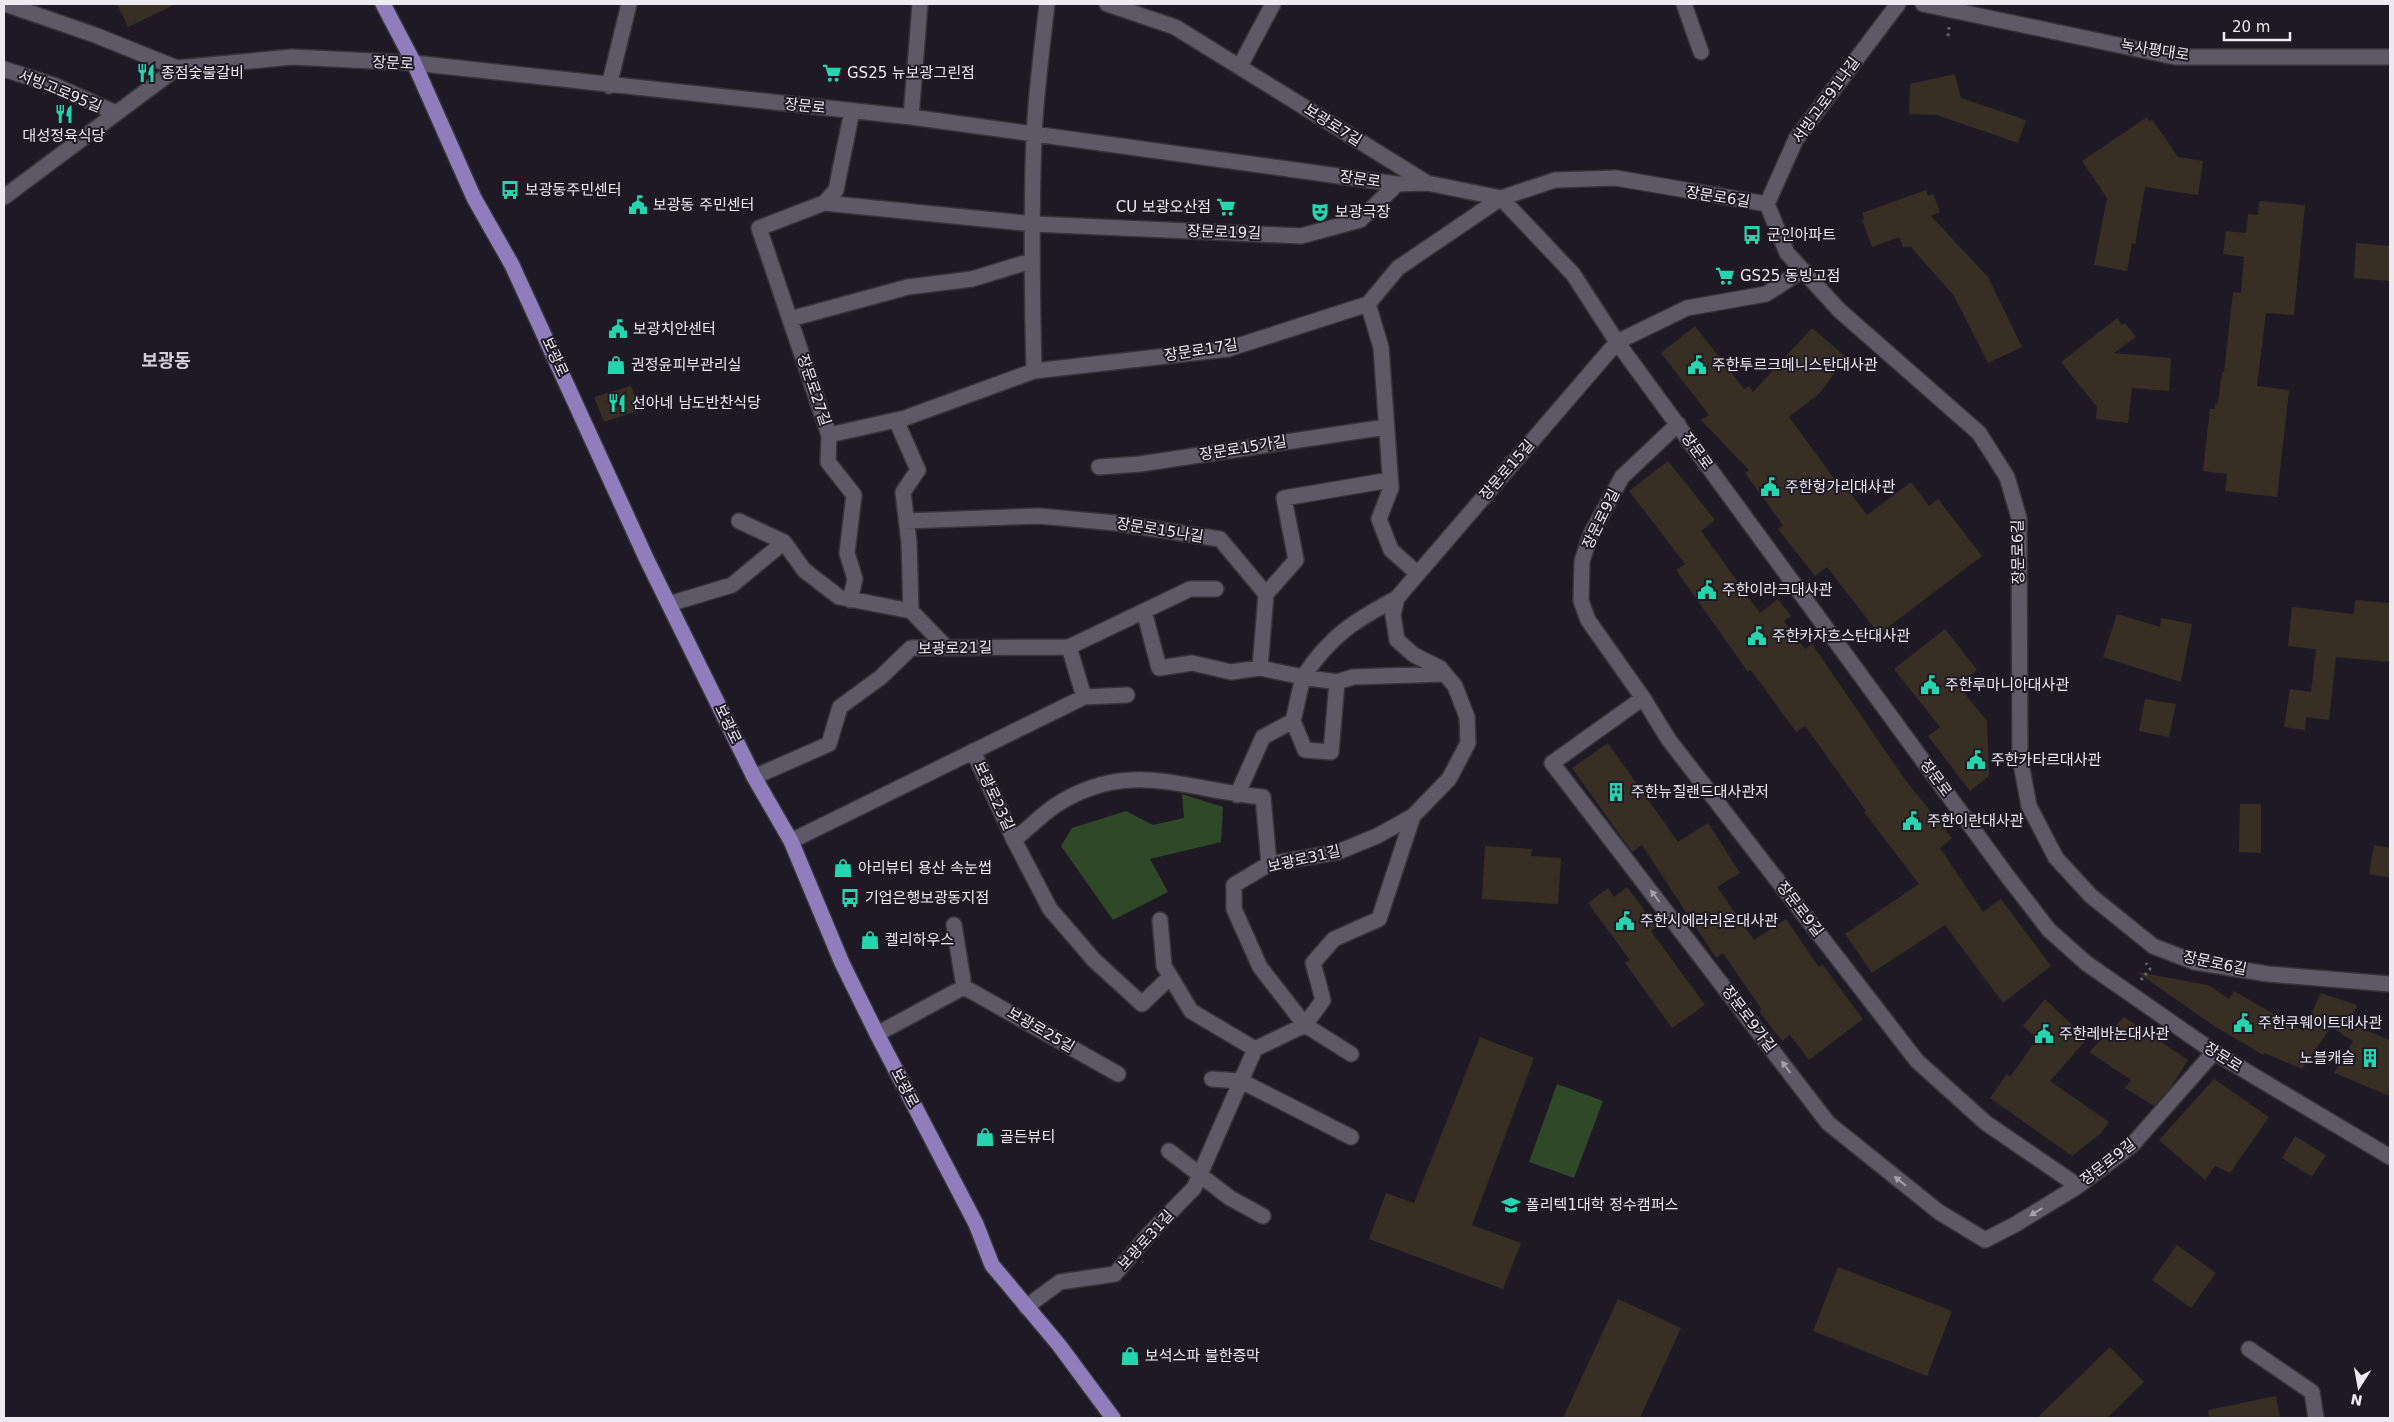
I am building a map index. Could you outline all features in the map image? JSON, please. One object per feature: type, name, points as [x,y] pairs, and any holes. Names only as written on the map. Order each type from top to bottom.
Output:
[{"type":"main road","name":"보광로","points":[[383,4],[414,63],[474,198],[512,265],[669,604],[754,777],[791,841],[842,963],[876,1034],[976,1224],[992,1265],[1059,1345],[1113,1418]]},
{"type":"street","name":"장문로","points":[[5,4],[95,35],[177,68],[292,58],[414,63],[609,86],[912,117],[1397,184],[1427,183],[1500,198],[1573,274],[1617,342],[2049,930],[2086,963],[2214,1052],[2390,1158]]},
{"type":"street","points":[[609,86],[629,4]]},
{"type":"street","points":[[912,117],[920,4]]},
{"type":"street","points":[[1034,371],[1031,262],[1034,224],[1034,135],[1047,4]]},
{"type":"street","name":"보광로7길","points":[[1106,4],[1131,8],[1175,26],[1427,183]]},
{"type":"street","points":[[1240,66],[1273,4]]},
{"type":"street","points":[[1684,4],[1701,52]]},
{"type":"street","name":"서빙고로91나길","points":[[1767,204],[1796,139],[1898,4]]},
{"type":"street","name":"녹사평대로","points":[[1923,4],[2175,57],[2390,57]]},
{"type":"street","points":[[4,198],[177,68]]},
{"type":"street","name":"서빙고로95길","points":[[4,69],[56,86],[116,113]]},
{"type":"street","points":[[824,203],[836,190],[852,111]]},
{"type":"street","name":"장문로6길","points":[[1500,198],[1555,180],[1616,178],[1692,193],[1767,204],[1787,253],[1839,310],[1979,433],[2007,477],[2019,518],[2020,758],[2029,806],[2056,858],[2090,896],[2153,946],[2194,962],[2268,974],[2390,984]]},
{"type":"street","name":"장문로19길","points":[[824,203],[1034,224],[1300,236],[1360,220],[1397,184]]},
{"type":"street","points":[[1418,574],[1391,550],[1379,519],[1391,488],[1381,347],[1368,304],[1398,268],[1500,198]]},
{"type":"street","name":"장문로27길","points":[[824,203],[759,228],[830,435],[828,462],[854,495],[847,553],[855,579],[850,600]]},
{"type":"street","points":[[790,319],[908,287],[972,279],[1031,262]]},
{"type":"street","points":[[1617,342],[1688,308],[1766,294],[1803,270]]},
{"type":"street","name":"장문로17길","points":[[830,435],[896,420],[1034,371],[1228,349],[1368,304]]},
{"type":"street","name":"장문로15길","points":[[1397,598],[1617,342]]},
{"type":"street","points":[[896,420],[918,470],[903,492],[912,611]]},
{"type":"street","name":"장문로9길","points":[[1678,424],[1622,477],[1591,534],[1582,561],[1581,601],[1588,620],[1643,698],[1669,740],[1917,1061],[1986,1123],[2078,1186],[2132,1146],[2214,1052]]},
{"type":"street","name":"장문로15가길","points":[[1099,467],[1140,464],[1386,427]]},
{"type":"street","points":[[1260,668],[1266,594],[1296,560],[1284,498],[1390,480]]},
{"type":"street","name":"장문로15나길","points":[[906,521],[1039,516],[1116,523],[1220,539],[1266,594]]},
{"type":"street","points":[[739,521],[784,542],[804,570],[839,597],[912,611],[947,648]]},
{"type":"street","points":[[669,604],[732,585],[784,542]]},
{"type":"street","name":"보광로21길","points":[[754,777],[829,744],[840,707],[881,677],[911,648],[1068,647],[1190,589],[1216,589]]},
{"type":"street","points":[[1337,682],[1331,752],[1305,750],[1293,721],[1303,676],[1319,653],[1354,621],[1397,598]]},
{"type":"street","name":"보광로31길","points":[[1352,1054],[1305,1025],[1260,967],[1234,909],[1234,885],[1269,864],[1338,852],[1377,836],[1413,816],[1449,779],[1468,743],[1467,717],[1455,686],[1440,668],[1414,655],[1397,640],[1393,615],[1397,598]]},
{"type":"street","points":[[1144,611],[1159,668],[1192,663],[1231,672],[1260,668],[1337,682],[1353,677],[1444,674]]},
{"type":"street","points":[[1068,647],[1084,697]]},
{"type":"street","name":"보광로23길","points":[[791,841],[1084,697],[1128,695]]},
{"type":"street","name":"장문로9가길","points":[[1643,698],[1552,763],[1828,1122],[1939,1212],[1984,1240],[2016,1224],[2078,1186]]},
{"type":"street","points":[[1238,795],[1263,737],[1293,721]]},
{"type":"street","name":"보광로23길","points":[[972,751],[1014,840],[1055,806],[1095,785],[1125,779],[1154,779],[1238,795],[1263,797],[1269,864]]},
{"type":"street","name":"보광로31길","points":[[1026,1307],[1060,1282],[1115,1274],[1148,1234],[1194,1188],[1255,1050],[1305,1025],[1323,1000],[1313,963],[1334,939],[1379,919],[1413,816]]},
{"type":"street","points":[[1014,840],[1050,909],[1094,960],[1142,1004],[1170,977]]},
{"type":"street","points":[[1160,920],[1164,966],[1191,1011],[1255,1050]]},
{"type":"street","points":[[876,1034],[964,987],[954,925]]},
{"type":"street","name":"보광로25길","points":[[964,987],[1118,1074]]},
{"type":"street","points":[[1212,1078],[1241,1081],[1351,1137]]},
{"type":"street","points":[[1169,1151],[1230,1198],[1263,1216]]},
{"type":"street","points":[[2249,1349],[2312,1392],[2316,1418]]},
{"type":"path","points":[[2129,994],[2150,969],[2145,962]]},
{"type":"green space","points":[[1182,794],[1223,807],[1221,842],[1150,859],[1168,892],[1113,920],[1061,846],[1072,828],[1126,811],[1153,825],[1184,818]]},
{"type":"green space","points":[[1557,1084],[1603,1101],[1574,1178],[1529,1162]]},
{"type":"building","points":[[117,4],[176,4],[128,27]]},
{"type":"building","points":[[1955,74],[1961,98],[2026,120],[2018,143],[1937,115],[1909,114],[1910,84]]},
{"type":"building","points":[[2147,117],[2149,121],[2152,119],[2178,157],[2203,161],[2198,195],[2145,187],[2135,244],[2132,243],[2127,271],[2094,265],[2107,198],[2082,161]]},
{"type":"building","points":[[1926,190],[1928,196],[1933,194],[1940,212],[1931,216],[1988,277],[2022,347],[1988,363],[1954,296],[1911,247],[1903,247],[1899,237],[1872,247],[1862,220],[1864,219],[1862,213]]},
{"type":"building","points":[[2259,201],[2305,205],[2294,315],[2266,313],[2257,386],[2289,390],[2277,497],[2225,491],[2227,474],[2203,471],[2210,409],[2215,409],[2215,404],[2218,404],[2222,372],[2224,372],[2233,292],[2241,293],[2244,257],[2223,254],[2226,231],[2246,233],[2248,214],[2258,215]]},
{"type":"building","points":[[2356,243],[2390,246],[2390,281],[2354,278]]},
{"type":"building","points":[[2117,318],[2122,325],[2125,323],[2136,337],[2114,353],[2171,358],[2169,391],[2132,388],[2128,423],[2096,419],[2097,407],[2061,362]]},
{"type":"building","points":[[1695,326],[1744,389],[1749,386],[1753,392],[1812,328],[1846,357],[1820,393],[1789,417],[1838,484],[1841,481],[1867,515],[1911,482],[1929,506],[1938,499],[1982,556],[1879,634],[1827,567],[1815,576],[1778,529],[1783,525],[1745,473],[1749,470],[1701,420],[1709,415],[1661,353]]},
{"type":"building","name":"선아네 남도반찬식당","points":[[631,386],[640,410],[604,422],[594,397]]},
{"type":"building","points":[[1668,461],[1715,520],[1701,531],[1760,613],[1778,599],[1791,616],[1784,621],[1805,649],[1812,644],[1906,781],[1952,838],[1940,848],[1983,912],[2001,899],[2051,966],[2003,1003],[1945,925],[1872,973],[1845,934],[1919,884],[1864,812],[1866,811],[1805,726],[1796,732],[1751,670],[1748,672],[1676,570],[1685,564],[1629,491]]},
{"type":"building","points":[[2355,600],[2390,603],[2390,662],[2336,657],[2329,720],[2306,717],[2305,730],[2284,727],[2290,689],[2311,692],[2316,649],[2288,646],[2292,607],[2354,614]]},
{"type":"building","points":[[2117,614],[2160,627],[2161,618],[2192,624],[2181,682],[2103,657]]},
{"type":"building","points":[[1945,629],[1977,670],[1958,685],[1987,721],[1989,776],[1970,791],[1928,736],[1940,727],[1894,669]]},
{"type":"building","points":[[2145,699],[2176,704],[2169,737],[2139,731]]},
{"type":"building","points":[[1608,743],[1678,842],[1708,823],[1740,873],[1717,887],[1754,940],[1786,919],[1819,967],[1822,964],[1863,1019],[1809,1060],[1790,1035],[1782,1041],[1759,1011],[1762,1010],[1723,953],[1716,958],[1642,845],[1632,852],[1572,768]]},
{"type":"building","points":[[2240,804],[2261,804],[2261,853],[2239,852]]},
{"type":"building","points":[[2374,845],[2390,848],[2390,878],[2369,874]]},
{"type":"building","points":[[1485,846],[1532,849],[1531,856],[1561,858],[1558,904],[1482,899]]},
{"type":"building","points":[[1627,887],[1657,927],[1651,931],[1705,1005],[1672,1028],[1625,963],[1630,960],[1588,903],[1608,888],[1614,897]]},
{"type":"building","points":[[2137,972],[2208,985],[2229,999],[2234,991],[2303,1031],[2321,993],[2357,1005],[2350,1024],[2390,1040],[2390,1096],[2334,1073],[2353,1041],[2331,1027],[2302,1069],[2264,1053],[2263,1055],[2214,1026]]},
{"type":"building","points":[[2045,999],[2087,1039],[2050,1081],[2109,1122],[2100,1134],[2072,1156],[1990,1098],[2007,1074],[2010,1077],[2037,1039],[2023,1026]]},
{"type":"building","points":[[2124,1017],[2188,1060],[2171,1087],[2154,1106],[2125,1088],[2131,1080],[2089,1052]]},
{"type":"building","points":[[1480,1037],[1534,1058],[1472,1225],[1521,1243],[1503,1289],[1369,1239],[1386,1193],[1414,1203]]},
{"type":"building","points":[[2214,1079],[2269,1117],[2230,1173],[2215,1166],[2205,1180],[2159,1140]]},
{"type":"building","points":[[2295,1136],[2326,1155],[2312,1177],[2282,1158]]},
{"type":"building","points":[[2177,1245],[2216,1273],[2191,1308],[2152,1280]]},
{"type":"building","points":[[1838,1267],[1952,1311],[1927,1376],[1813,1331]]},
{"type":"building","points":[[1618,1299],[1681,1328],[1640,1418],[1563,1418]]},
{"type":"building","points":[[2110,1347],[2144,1382],[2107,1418],[2037,1418]]},
{"type":"building","points":[[2276,1396],[2280,1418],[2209,1418],[2208,1410]]},
{"type":"place","name":"종점숯불갈비","points":[[146,73]]},
{"type":"place","name":"GS25 뉴보광그린점","points":[[832,73]]},
{"type":"place","name":"대성정육식당","points":[[64,114]]},
{"type":"place","name":"보광동주민센터","points":[[510,190]]},
{"type":"place","name":"보광동 주민센터","points":[[638,205]]},
{"type":"place","name":"CU 보광오산점","points":[[1226,207]]},
{"type":"place","name":"보광극장","points":[[1320,212]]},
{"type":"place","name":"군인아파트","points":[[1752,235]]},
{"type":"place","name":"GS25 동빙고점","points":[[1725,276]]},
{"type":"place","name":"보광치안센터","points":[[618,329]]},
{"type":"place","name":"권정윤피부관리실","points":[[616,365]]},
{"type":"place","name":"주한투르크메니스탄대사관","points":[[1697,365]]},
{"type":"place","name":"선아네 남도반찬식당","points":[[617,403]]},
{"type":"place","name":"주한헝가리대사관","points":[[1770,487]]},
{"type":"place","name":"주한이라크대사관","points":[[1707,590]]},
{"type":"place","name":"주한카자흐스탄대사관","points":[[1757,636]]},
{"type":"place","name":"주한루마니아대사관","points":[[1930,685]]},
{"type":"place","name":"주한카타르대사관","points":[[1976,760]]},
{"type":"place","name":"주한뉴질랜드대사관저","points":[[1616,792]]},
{"type":"place","name":"주한이란대사관","points":[[1912,821]]},
{"type":"place","name":"아리뷰티 용산 속눈썹","points":[[843,868]]},
{"type":"place","name":"기업은행보광동지점","points":[[850,898]]},
{"type":"place","name":"주한시에라리온대사관","points":[[1625,921]]},
{"type":"place","name":"켈리하우스","points":[[870,940]]},
{"type":"place","name":"주한쿠웨이트대사관","points":[[2243,1023]]},
{"type":"place","name":"주한레바논대사관","points":[[2044,1034]]},
{"type":"place","name":"노블캐슬","points":[[2370,1058]]},
{"type":"place","name":"골든뷰티","points":[[985,1137]]},
{"type":"place","name":"폴리텍1대학 정수캠퍼스","points":[[1511,1205]]},
{"type":"place","name":"보석스파 불한증막","points":[[1130,1356]]},
{"type":"district","name":"보광동","points":[[166,361]]}]
